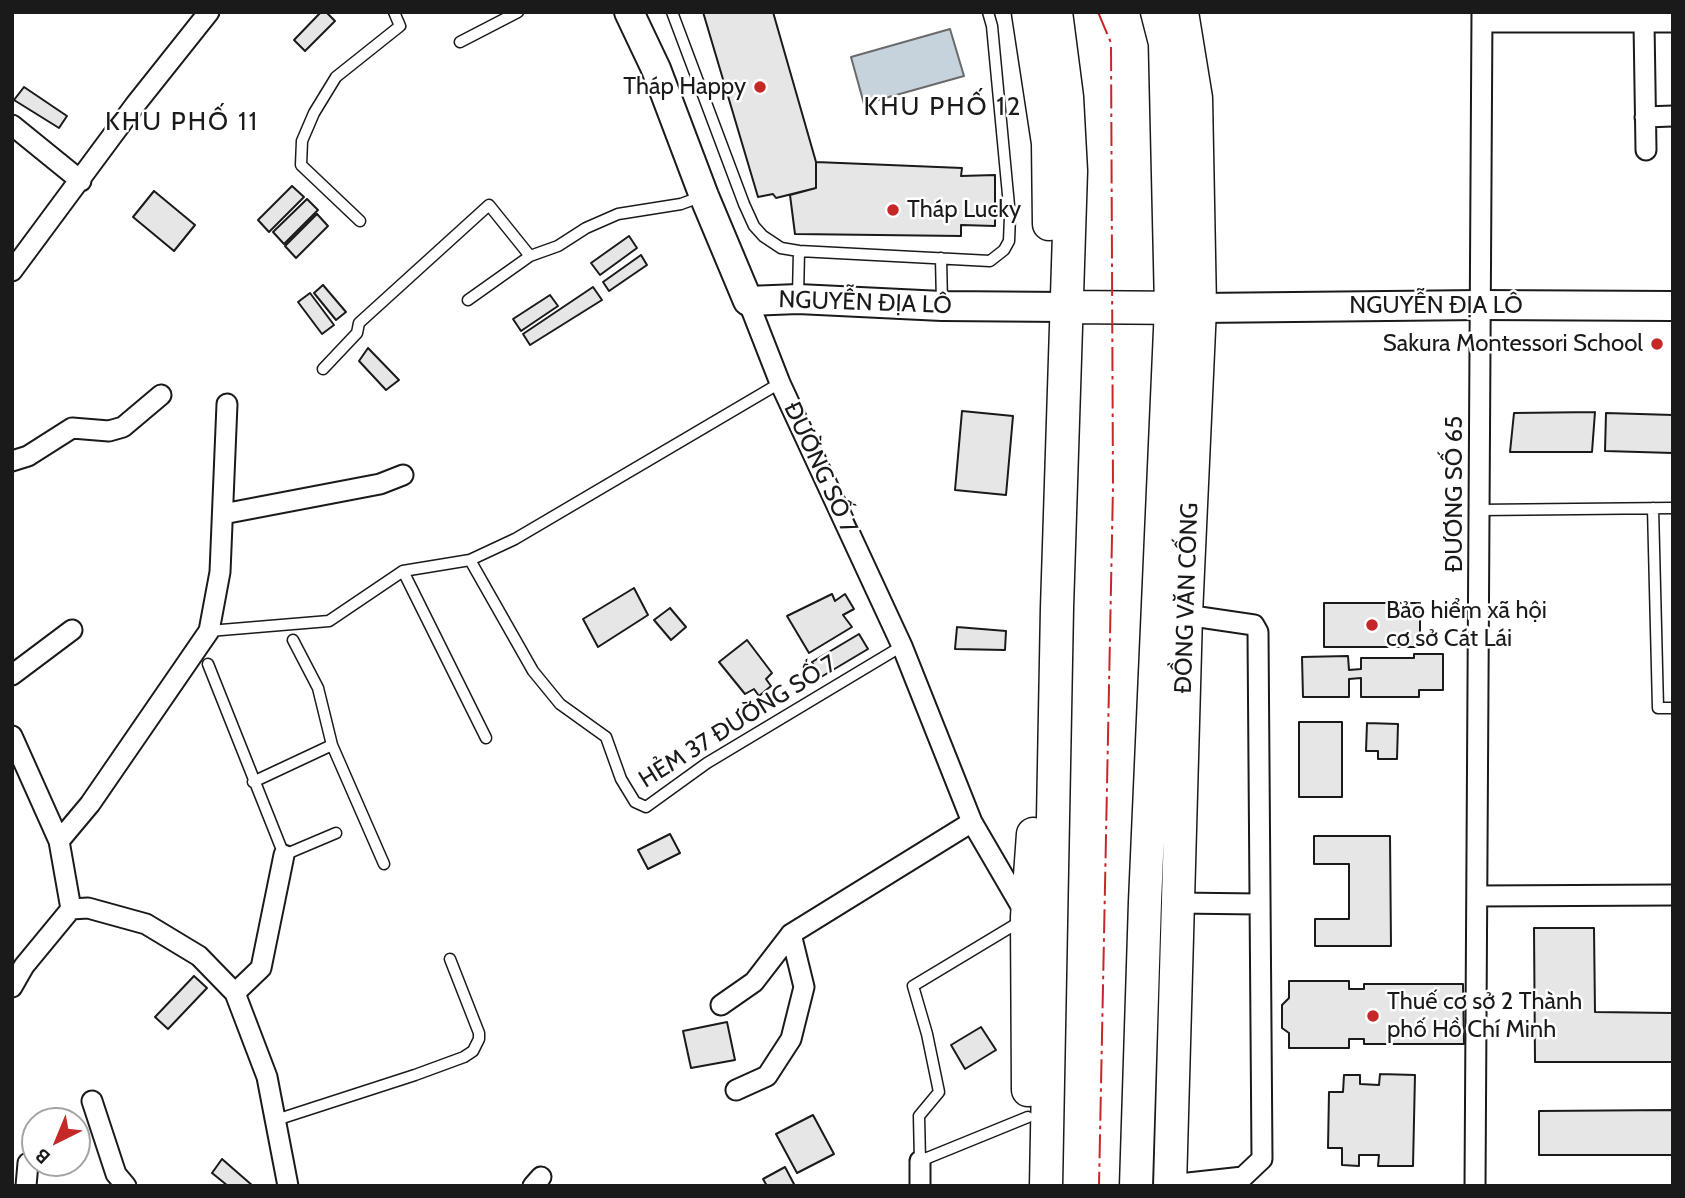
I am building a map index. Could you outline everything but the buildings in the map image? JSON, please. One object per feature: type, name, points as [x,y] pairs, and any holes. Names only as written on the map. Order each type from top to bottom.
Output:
[{"type":"main road","points":[[1028,12],[1048,143],[1048,224],[1052,262],[1065,307]]},
{"type":"main road","points":[[1025,1186],[1057,608],[1071,171],[1067,97],[1056,12]]},
{"type":"main road","name":"ĐỒNG VĂN CỐNG","points":[[1157,12],[1164,43],[1185,308]]},
{"type":"main road","name":"ĐỒNG VĂN CỐNG","points":[[1136,1185],[1145,902],[1172,614],[1196,98],[1182,12]]},
{"type":"main road","points":[[1065,307],[1185,308]]},
{"type":"main road","name":"ĐỒNG VĂN CỐNG","points":[[1170,1185],[1177,903],[1172,614]]},
{"type":"main road","points":[[1145,902],[1177,903]]},
{"type":"main road","points":[[1040,918],[1046,1186]]},
{"type":"main road","points":[[1136,1185],[1170,1185]]},
{"type":"street","points":[[12,271],[135,105],[209,12]]},
{"type":"street","name":"ĐƯỜNG SỐ 7","points":[[629,12],[656,69],[780,383],[902,646],[972,822],[1040,918]]},
{"type":"street","points":[[1482,17],[1673,22]]},
{"type":"street","name":"ĐƯƠNG SỐ 65","points":[[1475,1186],[1482,17]]},
{"type":"street","points":[[1644,23],[1646,150]]},
{"type":"street","points":[[1645,117],[1673,116]]},
{"type":"street","points":[[12,125],[81,181]]},
{"type":"street","name":"NGUYỄN ĐỊA LÔ","points":[[748,301],[799,299],[942,306],[1065,307]]},
{"type":"street","name":"NGUYỄN ĐỊA LÔ","points":[[1185,308],[1673,306]]},
{"type":"street","points":[[12,461],[28,456],[72,428],[109,431],[123,427],[161,395]]},
{"type":"street","points":[[59,841],[90,804],[209,631],[220,572],[226,404]]},
{"type":"street","points":[[223,514],[380,484],[403,475]]},
{"type":"street","points":[[1170,1185],[1243,1177],[1262,1159],[1258,632],[1254,625],[1172,614]]},
{"type":"street","points":[[12,675],[72,630]]},
{"type":"street","points":[[12,736],[59,841],[71,909]]},
{"type":"street","points":[[720,1005],[754,982],[791,934],[972,822]]},
{"type":"street","points":[[234,993],[261,968],[284,855]]},
{"type":"street","points":[[1477,896],[1673,895]]},
{"type":"street","points":[[1177,903],[1259,904]]},
{"type":"street","points":[[12,986],[24,966],[71,909],[88,908],[146,924],[199,956],[234,993],[267,1077],[288,1186]]},
{"type":"street","points":[[736,1090],[767,1076],[791,1039],[804,986],[791,934]]},
{"type":"street","points":[[92,1101],[116,1174],[126,1186]]},
{"type":"street","points":[[920,1161],[920,1186]]},
{"type":"street","points":[[12,1176],[28,1163],[26,1186]]},
{"type":"lane","points":[[360,221],[301,165],[302,141],[314,113],[337,77],[400,26],[394,12]]},
{"type":"lane","points":[[460,42],[519,12]]},
{"type":"lane","points":[[672,12],[744,204],[754,226],[763,236],[781,248],[799,251],[990,261],[1004,250],[1009,241],[1010,216],[992,26],[988,12]]},
{"type":"lane","points":[[468,300],[530,256],[558,246],[586,228],[618,214],[681,204],[704,196]]},
{"type":"lane","points":[[323,369],[358,333],[359,323],[489,205],[530,256]]},
{"type":"lane","points":[[799,251],[799,299]]},
{"type":"lane","points":[[941,258],[942,306]]},
{"type":"lane","points":[[209,631],[329,621],[403,571],[470,559],[515,539],[780,383]]},
{"type":"lane","points":[[1653,508],[1658,708],[1673,708]]},
{"type":"lane","points":[[1479,510],[1673,508]]},
{"type":"lane","name":"HẺM 37 ĐƯỜNG SỐ 7","points":[[470,559],[533,671],[559,704],[606,737],[621,779],[635,802],[646,807],[707,763],[902,646]]},
{"type":"lane","points":[[403,571],[486,738]]},
{"type":"lane","points":[[293,640],[318,688],[332,745],[384,864]]},
{"type":"lane","points":[[208,664],[284,855],[336,833]]},
{"type":"lane","points":[[253,782],[332,745]]},
{"type":"lane","points":[[1028,1117],[920,1161],[919,1116],[939,1093],[927,1034],[913,986],[1040,918]]},
{"type":"lane","points":[[276,1120],[415,1075],[464,1057],[473,1051],[479,1033],[450,958]]},
{"type":"shaded area","points":[[950,29],[964,76],[864,104],[851,57]]},
{"type":"power","points":[[1098,12],[1111,43],[1113,487],[1099,1186]]},
{"type":"place","name":"Tháp Happy","points":[[760,87]]},
{"type":"place","name":"Tháp Lucky","points":[[893,210]]},
{"type":"place","name":"Sakura Montessori School","points":[[1657,344]]},
{"type":"place","name":"Bảo hiểm xã hội cơ sở Cát Lái","points":[[1372,625]]},
{"type":"place","name":"Thuế cơ sở 2 Thành phố Hồ Chí Minh","points":[[1373,1016]]},
{"type":"district","name":"KHU PHỐ 12","points":[[943,107]]},
{"type":"district","name":"KHU PHỐ 11","points":[[182,122]]}]
